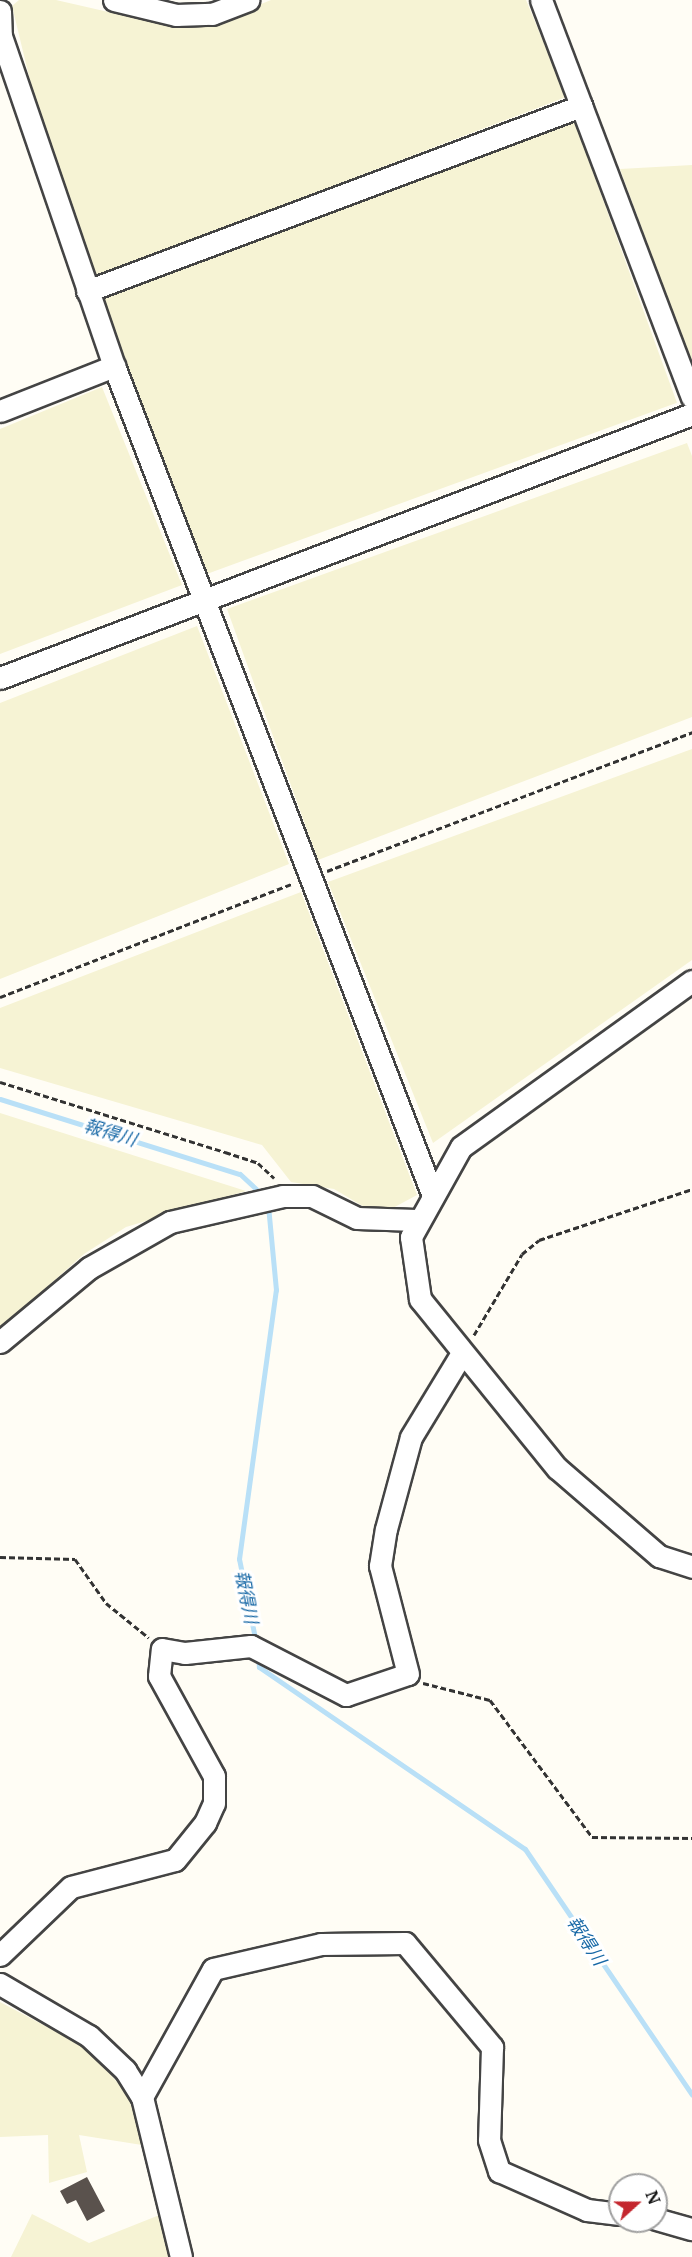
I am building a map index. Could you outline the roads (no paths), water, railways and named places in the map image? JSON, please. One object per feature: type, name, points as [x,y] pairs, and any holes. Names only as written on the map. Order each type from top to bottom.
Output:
[{"type":"street","points":[[114,0],[176,15],[212,14],[248,0]]},
{"type":"street","points":[[541,0],[692,397]]},
{"type":"street","points":[[0,11],[1,36],[114,366],[202,601],[432,1193]]},
{"type":"street","points":[[87,291],[581,106]]},
{"type":"street","points":[[0,411],[114,366]]},
{"type":"street","points":[[0,678],[692,414]]},
{"type":"street","points":[[692,981],[461,1147],[416,1220],[414,1287],[462,1353],[557,1468],[659,1556],[692,1567]]},
{"type":"street","points":[[0,1342],[130,1239],[170,1222],[289,1197],[312,1196],[357,1218],[416,1220]]},
{"type":"street","points":[[0,1955],[71,1887],[175,1860],[205,1824],[214,1803],[214,1776],[159,1676],[162,1648],[185,1653],[251,1646],[278,1656],[318,1686],[346,1695],[408,1674],[380,1566],[386,1529],[411,1437],[462,1353]]},
{"type":"street","points":[[142,2097],[213,1969],[321,1944],[405,1943],[492,2047],[489,2140],[499,2171],[587,2210],[608,2213]]},
{"type":"street","points":[[0,1984],[89,2036],[125,2070],[142,2097],[181,2257]]},
{"type":"street","points":[[668,2222],[692,2229]]},
{"type":"waterway","name":"報得川","points":[[0,1099],[240,1174],[264,1196]]},
{"type":"waterway","name":"報得川","points":[[256,1643],[239,1559],[276,1290],[268,1205]]},
{"type":"waterway","name":"報得川","points":[[258,1656],[259,1667],[525,1849],[692,2095]]}]
